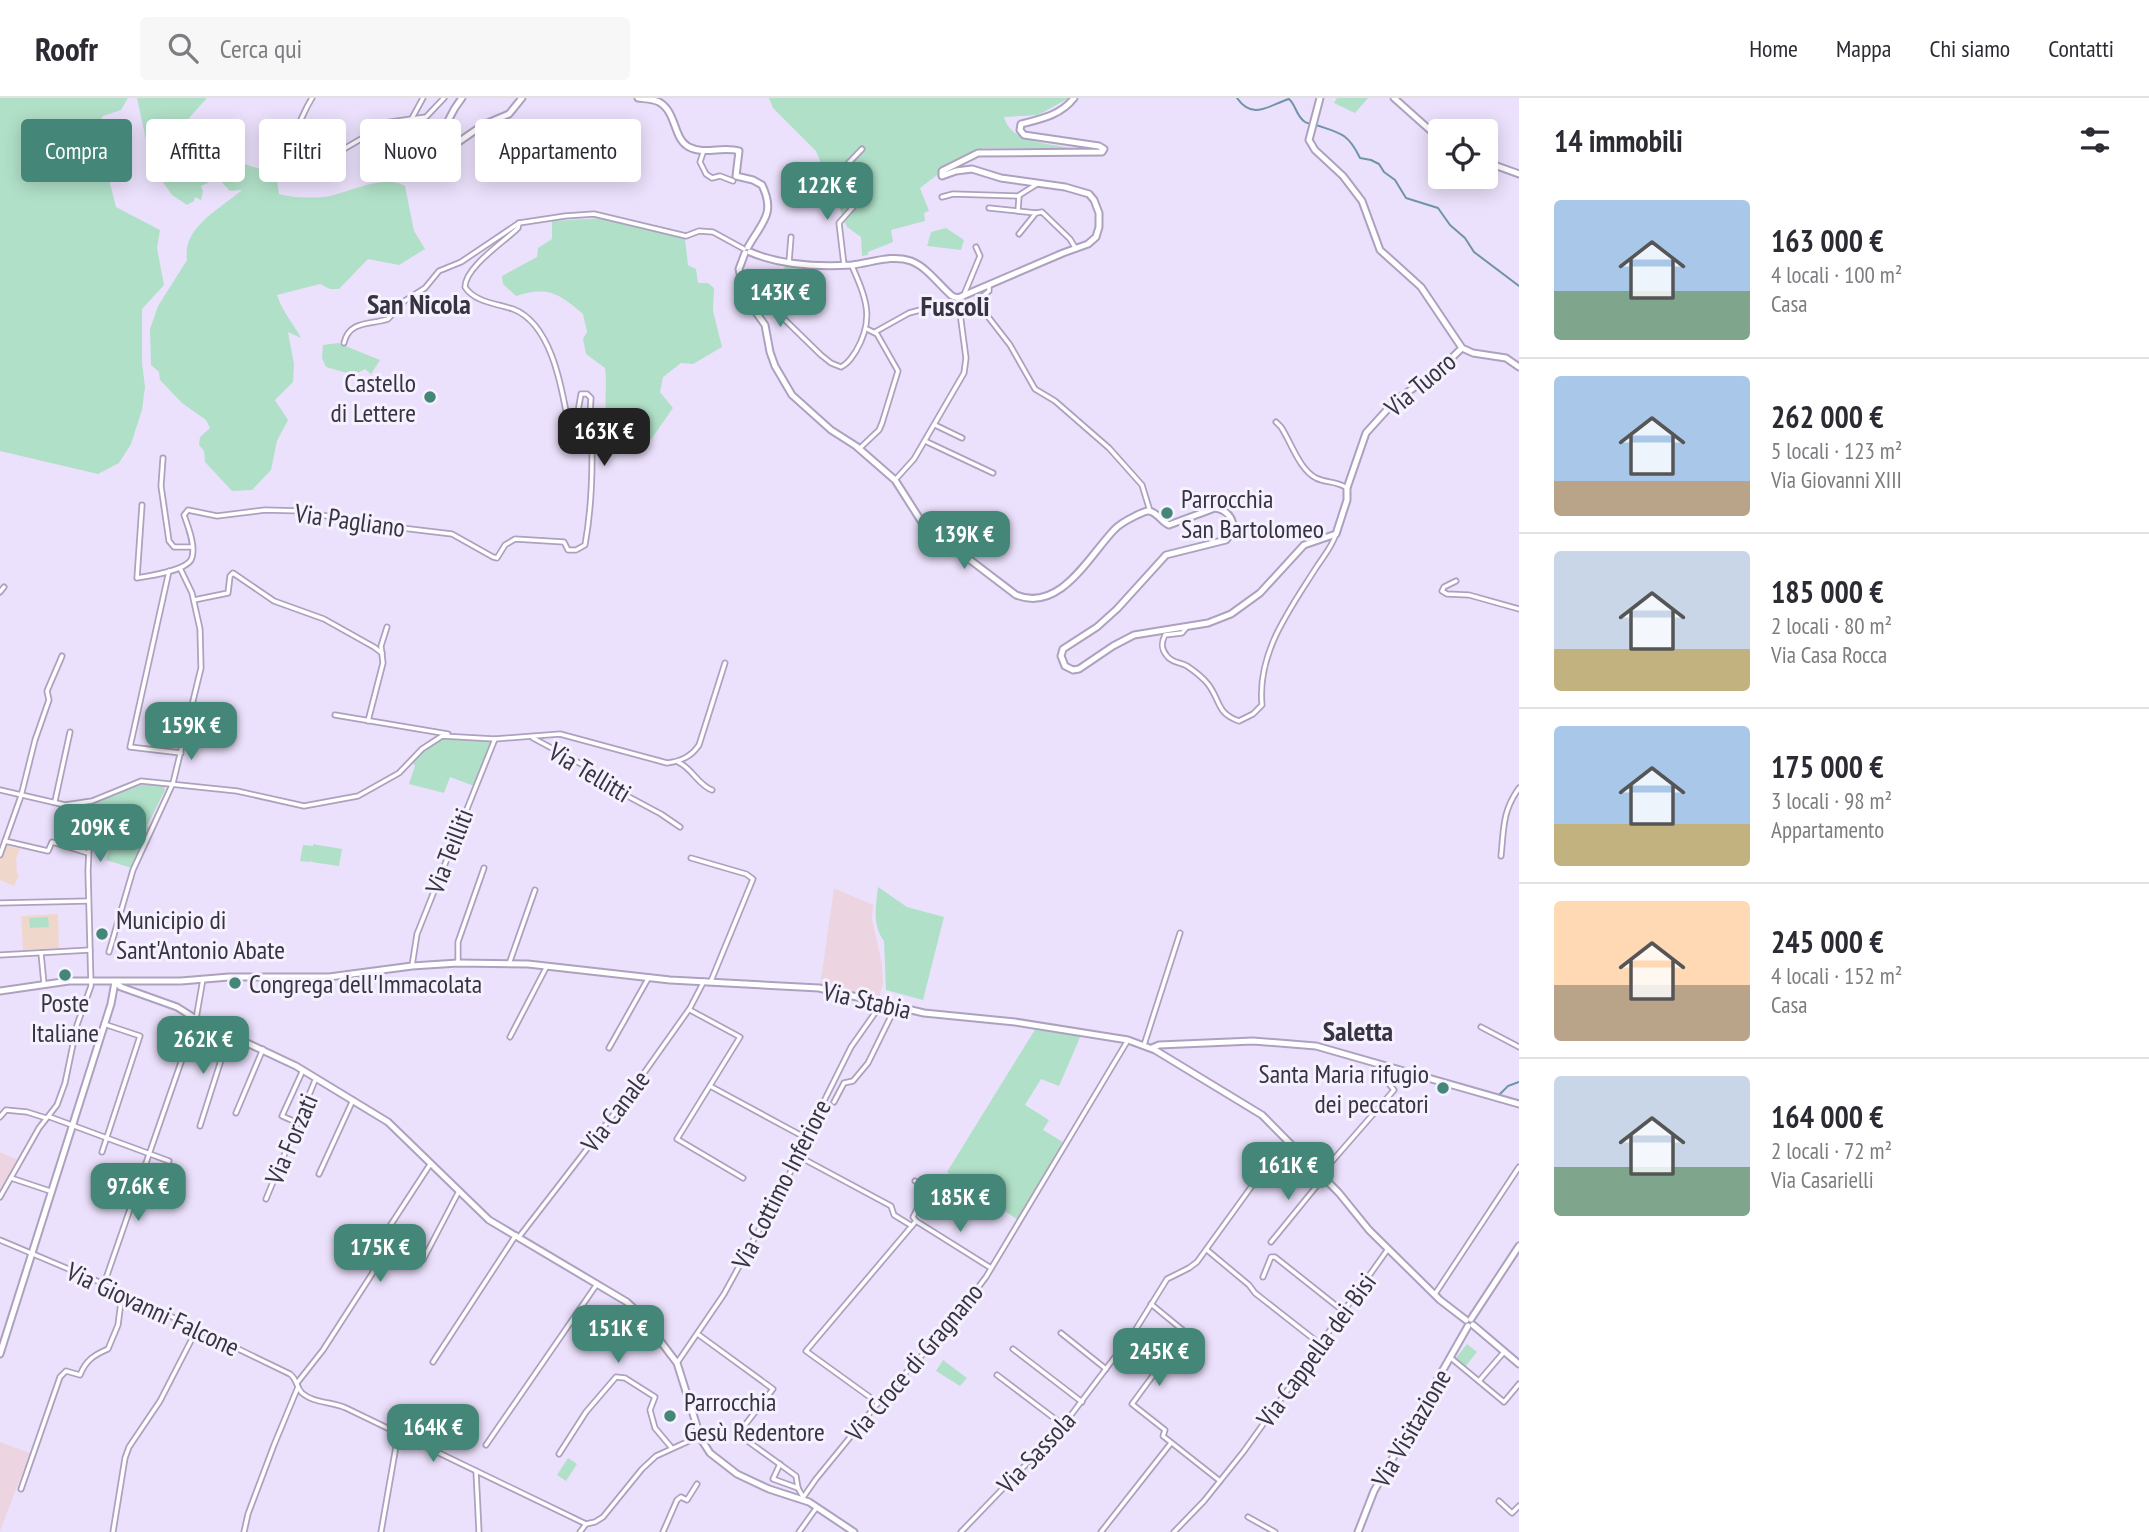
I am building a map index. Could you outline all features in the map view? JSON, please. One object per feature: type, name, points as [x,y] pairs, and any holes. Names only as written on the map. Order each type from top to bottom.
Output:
[{"type":"street","points":[[312,98],[299,127],[268,144],[272,149],[321,161],[360,140]]},
{"type":"street","points":[[412,119],[423,98]]},
{"type":"street","points":[[416,119],[426,117],[444,98]]},
{"type":"street","points":[[462,98],[453,111],[442,138],[443,144],[448,147],[457,144],[483,125],[509,114],[522,98]]},
{"type":"street","points":[[638,98],[657,99],[670,113],[684,144],[694,149],[720,148],[739,151],[735,178]]},
{"type":"street","points":[[344,343],[347,335],[356,327],[365,322],[388,319],[403,302],[425,288],[439,271],[461,262],[519,223],[565,216],[594,214],[686,236],[699,231],[713,232],[764,258],[789,262],[852,265],[891,258],[913,261],[952,296],[961,298],[1088,244],[1096,237],[1099,213],[1094,200],[1088,194],[1065,187],[1001,178],[972,169],[942,176],[942,171],[978,153],[1102,152],[1104,149],[1099,146],[1024,135],[1020,130],[1021,124],[1048,117],[1068,106],[1074,98]]},
{"type":"street","points":[[1320,98],[1309,140],[1362,201],[1380,250],[1421,287],[1462,348],[1468,352],[1506,358],[1519,367]]},
{"type":"street","points":[[1394,98],[1428,128]]},
{"type":"street","points":[[851,208],[848,204],[847,189],[838,173],[862,149]]},
{"type":"street","points":[[704,150],[700,162],[706,174],[712,178],[735,178],[762,186],[770,205],[740,264],[747,303],[765,325],[775,366],[792,395],[831,430],[859,449],[895,480],[923,524],[1016,595],[1028,600],[1046,596],[1078,575],[1114,530],[1150,510]]},
{"type":"street","points":[[1498,166],[1519,174]]},
{"type":"street","points":[[797,176],[842,205],[847,189]]},
{"type":"street","points":[[942,197],[953,194],[1019,196],[1040,183]]},
{"type":"street","points":[[844,265],[839,223],[863,196]]},
{"type":"street","points":[[1018,211],[1019,196]]},
{"type":"street","points":[[989,208],[1042,212],[1076,248]]},
{"type":"street","points":[[1019,233],[1036,213]]},
{"type":"street","name":"Via Pagliano","points":[[191,547],[184,515],[188,510],[217,516],[265,510],[303,511],[360,523],[452,534],[497,558],[505,545],[515,539],[564,542],[568,550],[585,545],[592,458],[589,419],[591,398],[587,394],[581,394],[577,417],[571,422],[567,417],[558,374],[540,331],[520,312],[472,295],[465,287],[467,278],[478,264],[518,228],[519,223]]},
{"type":"street","points":[[789,262],[791,237]]},
{"type":"street","points":[[895,480],[914,459],[947,401],[960,384],[966,366],[961,298],[980,256],[976,247]]},
{"type":"street","points":[[742,278],[821,355],[837,367],[846,364],[867,329],[866,299],[852,265]]},
{"type":"street","points":[[989,285],[989,291],[978,300],[979,305],[1010,345],[1031,384],[1109,448],[1142,485],[1150,510],[1169,526],[1208,509],[1221,509],[1233,520],[1234,530],[1226,540],[1166,555],[1117,609],[1097,627],[1063,649],[1063,661],[1068,668],[1079,669],[1134,635],[1208,623],[1240,608],[1260,593],[1304,545],[1335,535]]},
{"type":"street","points":[[875,332],[909,313],[923,309]]},
{"type":"street","points":[[859,449],[883,423],[898,371],[875,332],[867,329]]},
{"type":"street","name":"Via Tuoro","points":[[1335,535],[1347,500],[1347,488],[1366,433],[1395,401],[1439,370],[1462,348]]},
{"type":"street","points":[[1276,422],[1312,475],[1318,479],[1339,482],[1347,488]]},
{"type":"street","points":[[935,425],[962,439]]},
{"type":"street","points":[[925,441],[993,472]]},
{"type":"street","points":[[142,505],[137,578],[180,568],[192,558],[191,547],[174,547],[169,541],[161,486],[163,458]]},
{"type":"street","points":[[1187,627],[1182,633],[1165,635],[1162,643],[1164,653],[1171,660],[1185,665],[1208,684],[1220,710],[1226,715],[1240,721],[1253,714],[1262,705],[1261,692],[1271,645],[1286,616],[1329,551],[1335,535]]},
{"type":"street","points":[[109,952],[133,870],[173,783],[201,668],[202,638],[194,600],[180,568]]},
{"type":"street","points":[[169,571],[130,747],[181,753]]},
{"type":"street","points":[[194,600],[228,593],[230,576],[233,573],[274,601],[324,619],[382,653]]},
{"type":"street","points":[[1456,581],[1442,591],[1447,594],[1469,595],[1519,609]]},
{"type":"street","points":[[0,592],[4,587]]},
{"type":"street","points":[[368,721],[383,663],[381,646],[387,627]]},
{"type":"street","points":[[0,855],[21,796],[35,740],[49,700],[47,691],[62,656]]},
{"type":"street","points":[[531,737],[560,733],[667,763],[676,762],[689,756],[699,745],[725,663]]},
{"type":"street","points":[[335,715],[453,737]]},
{"type":"street","points":[[55,802],[70,732]]},
{"type":"street","points":[[0,790],[65,804],[92,801],[141,781],[237,791],[304,806],[358,796],[398,773],[422,749],[438,738],[453,737]]},
{"type":"street","name":"Via Tellitti","points":[[453,737],[531,737],[583,765],[590,776],[680,827]]},
{"type":"street","name":"Via Teilliti","points":[[412,966],[417,934],[495,739]]},
{"type":"street","points":[[676,762],[683,765],[706,788],[712,790]]},
{"type":"street","points":[[1502,856],[1506,812],[1519,788]]},
{"type":"street","points":[[0,1197],[61,1097],[74,1038],[91,982],[88,901],[90,825]]},
{"type":"street","points":[[5,841],[48,851],[52,842],[88,853]]},
{"type":"street","points":[[691,858],[746,874],[753,879],[711,981]]},
{"type":"street","points":[[458,963],[458,942],[484,868]]},
{"type":"street","points":[[509,964],[535,890]]},
{"type":"street","points":[[0,903],[88,901]]},
{"type":"street","points":[[1144,1045],[1180,933]]},
{"type":"street","points":[[0,955],[90,950]]},
{"type":"street","points":[[41,953],[44,984]]},
{"type":"street","name":"Via Stabia","points":[[0,991],[69,981],[329,977],[412,966],[509,964],[649,978],[819,988],[924,1013],[1015,1022],[1128,1040],[1152,1048],[1262,1115],[1322,1176],[1368,1230],[1388,1248]]},
{"type":"street","points":[[510,1037],[547,966]]},
{"type":"street","points":[[609,1048],[649,978]]},
{"type":"street","points":[[104,1284],[196,1019],[203,979]]},
{"type":"street","name":"Via Canale","points":[[433,1363],[518,1236],[627,1097],[689,1010],[704,981]]},
{"type":"street","points":[[0,1354],[111,1004],[115,982],[121,987],[177,1007],[196,1019],[303,1070],[388,1122],[489,1220],[597,1284],[639,1313],[677,1363],[700,1436],[710,1454],[737,1474],[769,1489],[802,1498],[854,1532]]},
{"type":"street","name":"Via Cottimo Inferiore","points":[[677,1363],[724,1294],[774,1205],[851,1047],[882,1003]]},
{"type":"street","points":[[834,1102],[844,1083],[853,1081],[868,1063],[896,1006]]},
{"type":"street","points":[[689,1010],[740,1037],[678,1140],[743,1178]]},
{"type":"street","points":[[102,1153],[140,1036],[104,1024]]},
{"type":"street","points":[[1481,1027],[1519,1047]]},
{"type":"street","points":[[200,1126],[230,1033]]},
{"type":"street","name":"Via Croce di Gragnano","points":[[802,1498],[878,1404],[947,1328],[991,1268],[1128,1040]]},
{"type":"street","points":[[1152,1048],[1159,1045],[1278,1041],[1316,1046],[1519,1104]]},
{"type":"street","points":[[236,1113],[262,1049]]},
{"type":"street","points":[[1271,1242],[1394,1090],[1389,1084],[1394,1069]]},
{"type":"street","points":[[298,1123],[282,1116],[303,1070]]},
{"type":"street","name":"Via Forzati","points":[[266,1199],[316,1078]]},
{"type":"street","points":[[710,1086],[806,1138]]},
{"type":"street","points":[[319,1174],[353,1100]]},
{"type":"street","points":[[0,1117],[6,1110],[31,1113],[73,1125],[169,1161]]},
{"type":"street","name":"Via Sassola","points":[[961,1532],[1063,1425],[1136,1329],[1167,1279],[1189,1268],[1207,1250],[1262,1172],[1289,1142]]},
{"type":"street","points":[[798,1156],[891,1206],[894,1215],[912,1226]]},
{"type":"street","points":[[244,1532],[265,1468],[298,1385],[372,1274],[388,1229],[431,1163]]},
{"type":"street","points":[[1434,1294],[1519,1167]]},
{"type":"street","points":[[10,1178],[52,1192]]},
{"type":"street","points":[[915,1181],[928,1188],[913,1217],[916,1221],[991,1268]]},
{"type":"street","points":[[423,1261],[459,1191]]},
{"type":"street","points":[[878,1404],[806,1351],[916,1221]]},
{"type":"street","name":"Via Giovanni Falcone","points":[[0,1240],[104,1284],[290,1374],[312,1398],[334,1403],[586,1524]]},
{"type":"street","name":"Via Visitazione","points":[[1358,1532],[1374,1491],[1470,1322],[1519,1246]]},
{"type":"street","name":"Via Cappella dei Bisi","points":[[1174,1532],[1220,1481],[1388,1248],[1434,1294],[1519,1364]]},
{"type":"street","points":[[1207,1250],[1255,1293],[1320,1344]]},
{"type":"street","points":[[1264,1277],[1271,1257],[1275,1257],[1343,1311]]},
{"type":"street","points":[[486,1446],[597,1284]]},
{"type":"street","points":[[21,1489],[60,1377],[66,1371],[80,1375],[93,1356],[108,1349],[118,1325],[122,1293]]},
{"type":"street","points":[[1151,1304],[1185,1332],[1132,1404],[1165,1430],[1163,1436],[1220,1481]]},
{"type":"street","points":[[113,1532],[129,1447],[160,1401],[197,1329]]},
{"type":"street","points":[[1060,1333],[1106,1368]]},
{"type":"street","points":[[698,1335],[774,1389],[738,1434],[796,1476],[802,1498]]},
{"type":"street","points":[[1013,1349],[1082,1402]]},
{"type":"street","points":[[1479,1381],[1504,1352]]},
{"type":"street","points":[[1451,1358],[1504,1402],[1519,1384]]},
{"type":"street","points":[[997,1375],[1063,1425]]},
{"type":"street","points":[[559,1454],[586,1412],[616,1377],[625,1378],[654,1397],[650,1410],[655,1428],[671,1447]]},
{"type":"street","points":[[382,1532],[398,1435]]},
{"type":"street","points":[[580,1532],[586,1524],[603,1517],[656,1456],[700,1436]]},
{"type":"street","points":[[1101,1532],[1171,1443]]},
{"type":"street","points":[[780,1464],[773,1479],[798,1488]]},
{"type":"street","points":[[476,1471],[479,1532]]},
{"type":"street","points":[[663,1532],[677,1500],[681,1497],[687,1500],[697,1484]]},
{"type":"street","points":[[1499,1501],[1513,1513],[1519,1506]]},
{"type":"street","points":[[799,1532],[817,1507]]},
{"type":"street","points":[[1248,1517],[1275,1532]]},
{"type":"shaded area","points":[[5,845],[20,849],[16,859],[19,876],[14,886],[0,880],[0,860]]},
{"type":"shaded area","points":[[834,888],[873,905],[872,919],[882,964],[883,983],[879,998],[820,986]]},
{"type":"shaded area","points":[[58,914],[59,948],[23,950],[21,916]]},
{"type":"shaded area","points":[[0,1152],[18,1160],[0,1194]]},
{"type":"shaded area","points":[[0,1442],[30,1453],[0,1531]]},
{"type":"green space","points":[[0,98],[128,98],[121,110],[101,119],[21,119],[21,182],[110,182],[116,207],[160,230],[157,248],[164,285],[142,309],[145,387],[142,410],[131,444],[119,463],[98,474],[0,451]]},
{"type":"green space","points":[[137,98],[207,98],[188,119],[146,119],[146,140]]},
{"type":"green space","points":[[769,98],[1069,98],[1038,115],[1004,117],[1008,126],[1022,137],[1070,148],[983,148],[961,157],[920,188],[929,211],[924,213],[925,221],[891,230],[893,242],[862,256],[861,237],[847,227],[816,151],[773,108]]},
{"type":"green space","points":[[1337,98],[1368,98],[1355,113],[1334,103]]},
{"type":"green space","points":[[245,164],[259,169],[259,182],[277,182],[279,194],[290,196],[324,197],[365,185],[396,183],[405,186],[414,231],[425,249],[399,265],[368,259],[339,289],[330,289],[320,284],[277,295],[301,338],[288,332],[294,364],[293,382],[275,400],[288,420],[277,441],[271,470],[252,490],[232,491],[205,462],[204,451],[199,445],[200,437],[210,428],[206,420],[182,403],[160,380],[159,372],[151,365],[150,329],[158,306],[187,260],[187,248],[196,228],[242,190],[230,191],[222,182],[245,182]]},
{"type":"green space","points":[[163,182],[208,182],[201,186],[201,200],[195,197],[194,201],[187,205],[172,195]]},
{"type":"green space","points":[[602,218],[685,239],[688,265],[696,269],[698,283],[708,283],[714,288],[713,311],[722,347],[693,364],[681,363],[663,377],[660,392],[673,408],[648,444],[637,444],[628,440],[609,422],[605,368],[586,354],[583,339],[587,332],[583,314],[552,293],[537,292],[516,296],[503,284],[502,276],[537,257],[538,248],[552,239],[552,221]]},
{"type":"green space","points":[[946,228],[964,240],[961,250],[927,246],[931,232]]},
{"type":"green space","points":[[786,264],[800,267],[793,287],[779,280]]},
{"type":"green space","points":[[338,343],[380,360],[371,374],[365,369],[354,375],[326,367],[322,358],[323,345]]},
{"type":"green space","points":[[442,739],[492,741],[474,786],[450,777],[444,793],[409,784],[415,766],[412,762],[426,748]]},
{"type":"green space","points":[[161,784],[165,790],[147,826],[150,828],[132,868],[106,860],[116,830],[91,823],[88,829],[54,816],[59,806],[94,802],[141,785]]},
{"type":"green space","points":[[303,845],[342,849],[339,866],[311,862],[311,859],[310,862],[300,861]]},
{"type":"green space","points":[[878,887],[907,907],[944,917],[923,1000],[886,990],[884,941],[876,915]]},
{"type":"green space","points":[[48,917],[49,927],[30,928],[29,918]]},
{"type":"green space","points":[[1036,1028],[1081,1035],[1059,1086],[1041,1079],[1025,1105],[1049,1120],[1043,1130],[1063,1142],[1018,1220],[947,1172]]},
{"type":"green space","points":[[1467,1344],[1477,1352],[1465,1367],[1455,1359]]},
{"type":"green space","points":[[943,1360],[967,1378],[960,1386],[936,1371]]},
{"type":"green space","points":[[568,1458],[577,1464],[566,1481],[557,1475]]},
{"type":"waterway","points":[[1237,98],[1243,105],[1255,110],[1289,99],[1305,122],[1342,135],[1351,143],[1360,158],[1379,164],[1384,172],[1395,180],[1406,198],[1438,208],[1474,252],[1519,286]]},
{"type":"waterway","points":[[1499,1095],[1508,1086],[1519,1082]]},
{"type":"place","name":"Castello di Lettere","points":[[430,397]]},
{"type":"place","name":"Parrocchia San Bartolomeo","points":[[1167,513]]},
{"type":"place","name":"Municipio di Sant'Antonio Abate","points":[[102,934]]},
{"type":"place","name":"Poste Italiane","points":[[65,975]]},
{"type":"place","name":"Congrega dell'Immacolata","points":[[235,983]]},
{"type":"place","name":"Santa Maria rifugio dei peccatori","points":[[1443,1088]]},
{"type":"place","name":"Parrocchia Gesù Redentore","points":[[670,1416]]},
{"type":"district","name":"San Nicola","points":[[419,303]]},
{"type":"district","name":"Fuscoli","points":[[955,305]]},
{"type":"district","name":"Saletta","points":[[1358,1030]]}]
